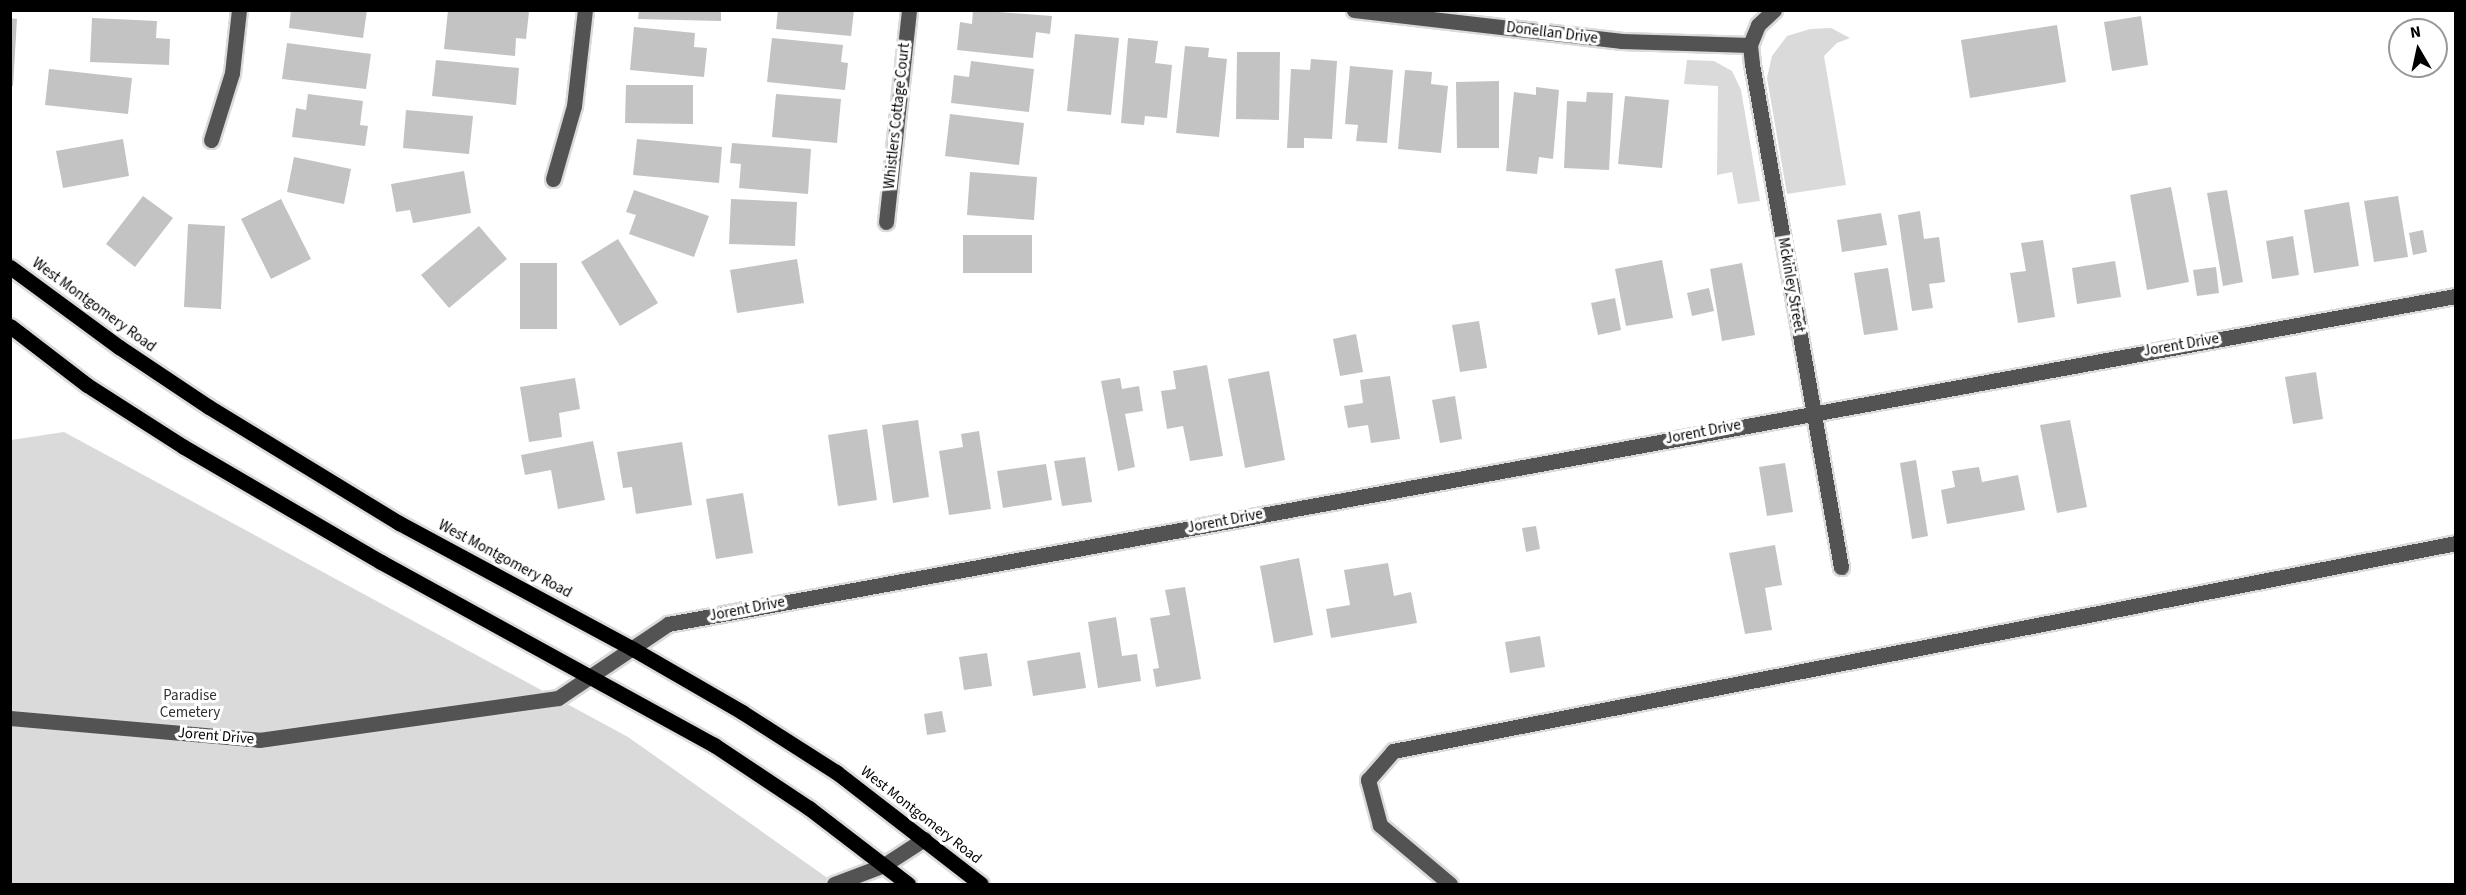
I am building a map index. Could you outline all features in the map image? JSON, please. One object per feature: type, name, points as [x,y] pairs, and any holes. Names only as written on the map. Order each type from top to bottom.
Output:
[{"type":"main road","name":"West Montgomery Road","points":[[10,267],[119,347],[209,407],[399,523],[633,649],[742,712],[836,772],[981,885]]},
{"type":"main road","points":[[10,326],[87,384],[184,447],[381,562],[714,745],[809,808],[908,885]]},
{"type":"street","points":[[211,140],[231,73],[239,10]]},
{"type":"street","points":[[553,179],[574,106],[585,10]]},
{"type":"street","name":"Whistlers Cottage Court","points":[[886,222],[909,10]]},
{"type":"street","name":"Donellan Drive","points":[[1354,10],[1622,41],[1750,45]]},
{"type":"street","points":[[1750,45],[1758,25],[1774,10]]},
{"type":"street","name":"Mckinley Street","points":[[1750,45],[1841,567]]},
{"type":"street","name":"Jorent Drive","points":[[10,718],[259,740],[558,698],[668,624],[2456,296]]},
{"type":"street","points":[[1450,885],[1380,825],[1368,780],[1393,751],[2456,543]]},
{"type":"street","points":[[834,885],[884,865],[924,839]]},
{"type":"green space","points":[[1831,28],[1850,38],[1837,43],[1824,56],[1846,185],[1787,194],[1767,78],[1772,56],[1787,36],[1810,29]]},
{"type":"green space","points":[[1687,60],[1714,61],[1732,71],[1741,90],[1760,201],[1738,204],[1732,172],[1717,175],[1718,86],[1684,84]]},
{"type":"green space","name":"Paradise Cemetery","points":[[64,432],[628,737],[836,884],[11,884],[11,440]]},
{"type":"building","points":[[291,10],[367,10],[363,38],[289,28]]},
{"type":"building","points":[[448,10],[529,12],[526,39],[516,38],[515,56],[444,49]]},
{"type":"building","points":[[639,10],[721,10],[721,21],[638,19]]},
{"type":"building","points":[[778,10],[854,10],[851,36],[776,29]]},
{"type":"building","points":[[973,10],[1052,16],[1050,34],[1036,32],[1033,58],[957,50],[960,22],[972,24]]},
{"type":"building","points":[[2141,16],[2148,65],[2112,71],[2104,22]]},
{"type":"building","points":[[10,18],[17,19],[13,86],[10,86]]},
{"type":"building","points":[[92,18],[157,21],[156,38],[170,39],[169,65],[90,62]]},
{"type":"building","points":[[2057,25],[2066,82],[1970,98],[1961,40]]},
{"type":"building","points":[[634,27],[695,33],[694,47],[707,48],[704,77],[630,70]]},
{"type":"building","points":[[1075,34],[1119,38],[1111,115],[1067,111]]},
{"type":"building","points":[[772,38],[843,45],[841,62],[848,63],[845,90],[767,82]]},
{"type":"building","points":[[1128,38],[1158,41],[1155,63],[1172,65],[1167,118],[1145,116],[1144,125],[1121,123]]},
{"type":"building","points":[[287,43],[371,54],[366,89],[282,79]]},
{"type":"building","points":[[1185,46],[1209,48],[1208,57],[1227,59],[1219,137],[1176,133]]},
{"type":"building","points":[[1237,52],[1280,52],[1279,120],[1236,119]]},
{"type":"building","points":[[1311,59],[1337,61],[1332,139],[1304,138],[1304,148],[1287,148],[1291,69],[1310,70]]},
{"type":"building","points":[[436,60],[519,68],[516,105],[432,96]]},
{"type":"building","points":[[971,61],[1034,69],[1029,112],[951,103],[954,75],[969,77]]},
{"type":"building","points":[[1350,66],[1393,70],[1387,143],[1356,141],[1358,125],[1345,124]]},
{"type":"building","points":[[49,69],[132,78],[128,114],[45,105]]},
{"type":"building","points":[[1405,70],[1432,72],[1431,84],[1448,86],[1441,153],[1398,149]]},
{"type":"building","points":[[1499,81],[1499,148],[1457,148],[1456,82]]},
{"type":"building","points":[[626,85],[693,85],[693,124],[625,123]]},
{"type":"building","points":[[1536,87],[1559,90],[1553,159],[1539,157],[1537,174],[1506,171],[1514,92],[1536,95]]},
{"type":"building","points":[[1587,92],[1613,93],[1609,170],[1564,168],[1567,101],[1586,102]]},
{"type":"building","points":[[308,94],[363,101],[360,125],[368,126],[365,146],[292,137],[296,108],[306,110]]},
{"type":"building","points":[[776,94],[841,99],[837,143],[772,137]]},
{"type":"building","points":[[1625,96],[1669,100],[1662,168],[1618,164]]},
{"type":"building","points":[[406,110],[473,116],[469,154],[403,148]]},
{"type":"building","points":[[950,114],[1024,123],[1019,165],[945,156]]},
{"type":"building","points":[[123,139],[129,176],[63,188],[56,151]]},
{"type":"building","points":[[637,139],[722,147],[719,183],[633,175]]},
{"type":"building","points":[[732,143],[811,149],[808,194],[739,188],[741,164],[730,163]]},
{"type":"building","points":[[294,157],[351,169],[344,204],[287,192]]},
{"type":"building","points":[[464,171],[471,213],[413,223],[410,210],[396,212],[391,184]]},
{"type":"building","points":[[970,172],[1037,177],[1034,220],[967,215]]},
{"type":"building","points":[[2171,187],[2189,282],[2147,290],[2130,195]]},
{"type":"building","points":[[634,190],[709,216],[694,257],[629,234],[636,215],[626,212]]},
{"type":"building","points":[[2227,190],[2243,282],[2223,286],[2207,193]]},
{"type":"building","points":[[143,196],[173,218],[135,267],[106,244]]},
{"type":"building","points":[[2398,196],[2408,257],[2374,262],[2364,201]]},
{"type":"building","points":[[281,199],[311,259],[271,279],[241,219]]},
{"type":"building","points":[[731,199],[797,202],[795,246],[729,244]]},
{"type":"building","points":[[2349,202],[2359,266],[2314,273],[2304,210]]},
{"type":"building","points":[[1920,211],[1924,239],[1939,237],[1945,282],[1929,284],[1933,308],[1912,311],[1898,215]]},
{"type":"building","points":[[1881,213],[1887,245],[1842,252],[1837,220]]},
{"type":"building","points":[[188,224],[225,226],[221,309],[184,307]]},
{"type":"building","points":[[479,226],[507,259],[449,308],[421,275]]},
{"type":"building","points":[[2423,230],[2427,252],[2413,255],[2409,233]]},
{"type":"building","points":[[963,235],[1032,235],[1032,273],[963,273]]},
{"type":"building","points":[[2293,236],[2299,275],[2272,279],[2266,241]]},
{"type":"building","points":[[618,239],[658,303],[620,326],[581,262]]},
{"type":"building","points":[[2043,240],[2055,317],[2018,323],[2010,273],[2026,271],[2021,243]]},
{"type":"building","points":[[797,259],[804,303],[737,313],[730,270]]},
{"type":"building","points":[[1662,260],[1673,318],[1626,326],[1615,269]]},
{"type":"building","points":[[2115,261],[2121,297],[2077,304],[2072,268]]},
{"type":"building","points":[[520,263],[557,263],[557,329],[520,329]]},
{"type":"building","points":[[1742,263],[1755,335],[1722,341],[1710,269]]},
{"type":"building","points":[[2216,267],[2219,293],[2197,296],[2193,270]]},
{"type":"building","points":[[1888,268],[1898,330],[1864,335],[1854,273]]},
{"type":"building","points":[[1709,288],[1714,311],[1692,316],[1687,293]]},
{"type":"building","points":[[1615,298],[1621,330],[1598,335],[1591,303]]},
{"type":"building","points":[[1479,321],[1487,368],[1460,372],[1452,325]]},
{"type":"building","points":[[1356,334],[1363,372],[1340,376],[1333,339]]},
{"type":"building","points":[[1207,365],[1223,456],[1190,461],[1183,426],[1167,429],[1161,391],[1176,389],[1173,371]]},
{"type":"building","points":[[1269,371],[1285,460],[1245,468],[1228,379]]},
{"type":"building","points":[[2316,372],[2323,419],[2293,424],[2285,377]]},
{"type":"building","points":[[1390,376],[1400,439],[1371,443],[1368,425],[1348,428],[1344,406],[1363,403],[1360,380]]},
{"type":"building","points":[[575,378],[580,409],[559,413],[562,437],[529,442],[520,387]]},
{"type":"building","points":[[1120,378],[1122,389],[1139,386],[1143,411],[1125,414],[1135,467],[1118,471],[1101,381]]},
{"type":"building","points":[[1455,396],[1462,439],[1440,443],[1432,400]]},
{"type":"building","points":[[918,420],[929,497],[893,503],[882,425]]},
{"type":"building","points":[[2070,420],[2087,507],[2057,513],[2040,425]]},
{"type":"building","points":[[867,429],[877,500],[838,506],[828,435]]},
{"type":"building","points":[[979,431],[991,509],[949,515],[939,451],[963,447],[961,434]]},
{"type":"building","points":[[593,441],[605,500],[558,509],[551,470],[525,475],[521,455]]},
{"type":"building","points":[[682,442],[692,505],[636,514],[632,487],[623,488],[617,452]]},
{"type":"building","points":[[1085,457],[1092,502],[1062,506],[1054,461]]},
{"type":"building","points":[[1916,460],[1928,536],[1912,539],[1900,463]]},
{"type":"building","points":[[1785,463],[1793,512],[1767,516],[1759,467]]},
{"type":"building","points":[[1046,464],[1052,500],[1003,508],[997,471]]},
{"type":"building","points":[[1979,467],[1982,482],[2018,475],[2025,510],[1947,524],[1941,490],[1955,487],[1952,471]]},
{"type":"building","points":[[743,493],[753,553],[716,559],[706,499]]},
{"type":"building","points":[[1536,526],[1540,549],[1526,552],[1522,528]]},
{"type":"building","points":[[1775,545],[1782,585],[1765,588],[1772,630],[1745,634],[1729,553]]},
{"type":"building","points":[[1299,558],[1313,635],[1274,643],[1260,566]]},
{"type":"building","points":[[1388,563],[1394,596],[1411,592],[1417,623],[1331,638],[1326,609],[1350,605],[1344,570]]},
{"type":"building","points":[[1185,587],[1201,679],[1156,687],[1153,669],[1159,668],[1150,618],[1170,615],[1165,590]]},
{"type":"building","points":[[1116,617],[1122,656],[1137,654],[1141,681],[1098,688],[1088,622]]},
{"type":"building","points":[[1540,636],[1545,667],[1510,673],[1505,642]]},
{"type":"building","points":[[1080,652],[1086,688],[1033,696],[1027,661]]},
{"type":"building","points":[[987,653],[992,686],[964,690],[959,657]]},
{"type":"building","points":[[942,711],[946,732],[927,735],[924,714]]}]
